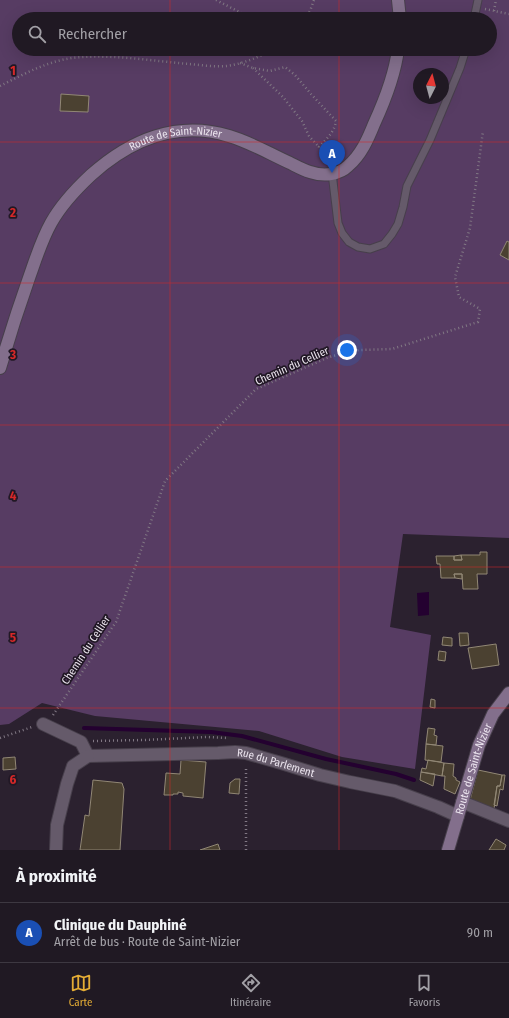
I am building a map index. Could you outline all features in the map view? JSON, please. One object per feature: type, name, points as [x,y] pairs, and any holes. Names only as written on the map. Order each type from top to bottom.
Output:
[{"type":"main road","points":[[398,0],[399,12]]},
{"type":"main road","points":[[332,174],[343,170],[364,148],[394,74],[397,56]]},
{"type":"main road","name":"Route de Saint-Nizier","points":[[0,368],[22,296],[52,220],[61,207],[84,181],[124,150],[141,141],[171,132],[190,130],[212,132],[230,136],[252,145],[309,172],[332,174]]},
{"type":"main road","name":"Route de Saint-Nizier","points":[[448,850],[480,744],[493,714],[509,693]]},
{"type":"street","points":[[43,724],[81,742],[88,756],[73,766],[57,825],[56,850]]},
{"type":"street","name":"Rue du Parlement","points":[[88,756],[235,752],[246,753],[320,775],[395,791],[458,816]]},
{"type":"street","points":[[462,802],[509,821]]},
{"type":"lane","points":[[332,174],[338,223],[342,233],[349,242],[358,247],[370,249],[384,244],[398,224],[407,186],[430,140],[464,56]]},
{"type":"path","points":[[216,0],[239,12]]},
{"type":"path","points":[[309,12],[314,0]]},
{"type":"path","points":[[494,11],[496,0]]},
{"type":"path","points":[[477,3],[494,11],[509,14]]},
{"type":"path","points":[[0,86],[28,71],[44,65],[81,57],[113,56],[160,62],[224,66],[240,63],[261,56]]},
{"type":"path","points":[[240,63],[252,68],[270,71],[285,67],[295,75],[336,121],[335,128],[319,147]]},
{"type":"path","points":[[252,68],[283,97],[302,121],[309,136],[319,147],[328,162],[332,174]]},
{"type":"path","name":"Chemin du Cellier","points":[[43,724],[55,713],[116,622],[165,481],[256,389],[329,357],[359,350],[392,349],[478,322],[480,309],[459,297],[455,277],[470,228],[483,131]]},
{"type":"path","points":[[0,738],[43,724]]},
{"type":"path","points":[[246,753],[246,850]]},
{"type":"shaded area","points":[[0,0],[509,0],[509,538],[403,534],[390,627],[431,635],[415,769],[342,757],[259,731],[95,716],[42,703],[9,724],[0,725]]},
{"type":"shaded area","points":[[429,592],[429,615],[418,616],[417,593]]},
{"type":"building","points":[[61,94],[89,96],[88,112],[60,111]]},
{"type":"building","points":[[507,241],[509,242],[509,260],[500,255]]},
{"type":"building","points":[[480,552],[487,552],[487,574],[477,574],[478,589],[463,589],[462,574],[454,574],[455,578],[441,578],[440,564],[437,564],[436,556],[454,556],[454,560],[462,560],[461,555],[480,555]]},
{"type":"building","points":[[461,555],[462,560],[454,560],[454,556]]},
{"type":"building","points":[[454,574],[462,574],[462,579],[455,578]]},
{"type":"building","points":[[459,633],[468,633],[469,645],[460,646]]},
{"type":"building","points":[[443,637],[452,638],[452,646],[442,645]]},
{"type":"building","points":[[496,644],[499,665],[472,669],[468,648]]},
{"type":"building","points":[[439,651],[446,652],[445,661],[438,660]]},
{"type":"building","points":[[431,699],[435,700],[435,708],[430,707]]},
{"type":"building","points":[[428,728],[435,729],[434,735],[437,736],[436,745],[426,744]]},
{"type":"building","points":[[426,744],[443,746],[441,762],[425,760]]},
{"type":"building","points":[[15,757],[16,769],[3,770],[3,758]]},
{"type":"building","points":[[181,760],[206,762],[203,798],[183,796],[183,793],[178,792],[178,794],[164,795],[166,773],[180,774]]},
{"type":"building","points":[[428,760],[444,763],[442,776],[421,772],[422,768],[426,769]]},
{"type":"building","points":[[444,763],[454,764],[453,776],[460,782],[455,794],[444,789],[445,776],[442,776]]},
{"type":"building","points":[[478,770],[502,775],[500,786],[497,786],[494,809],[470,800]]},
{"type":"building","points":[[421,772],[435,774],[433,786],[420,780]]},
{"type":"building","points":[[502,775],[505,775],[503,790],[500,789],[497,806],[494,805],[497,786],[500,786]]},
{"type":"building","points":[[235,779],[240,779],[239,794],[229,793],[230,783]]},
{"type":"building","points":[[93,780],[122,783],[124,789],[120,850],[80,850],[85,815],[89,816]]},
{"type":"building","points":[[496,839],[506,845],[504,850],[489,850]]},
{"type":"building","points":[[218,844],[220,850],[200,850]]},
{"type":"waterway","points":[[84,728],[211,732],[242,736],[326,759],[396,774],[414,780]]},
{"type":"place","name":"Clinique du Dauphiné","points":[[332,173]]}]
